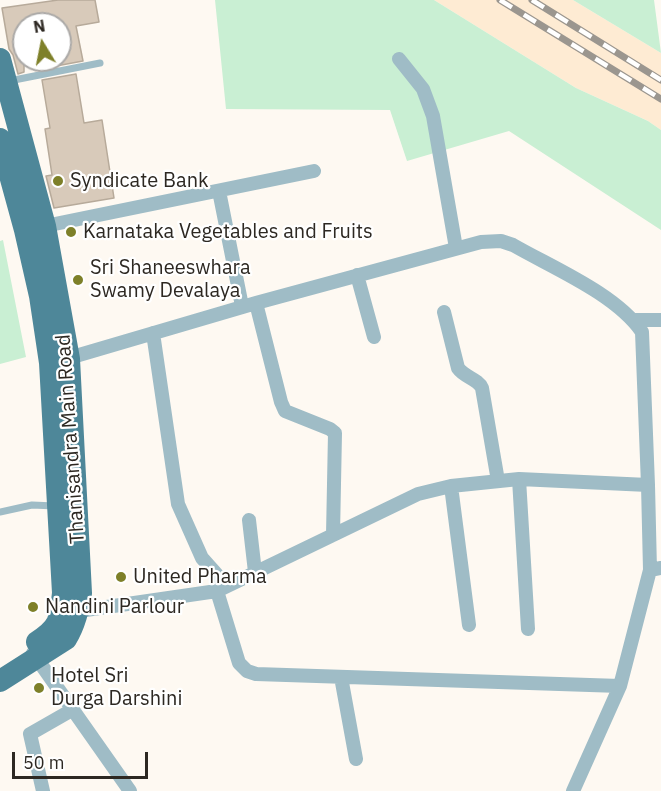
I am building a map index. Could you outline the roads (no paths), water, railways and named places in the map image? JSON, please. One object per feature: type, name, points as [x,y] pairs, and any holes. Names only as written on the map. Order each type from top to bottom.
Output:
[{"type":"main road","name":"Thanisandra Main Road","points":[[0,58],[45,226],[81,593],[69,612]]},
{"type":"main road","name":"Thanisandra Main Road","points":[[0,139],[5,176],[26,230],[40,296],[60,361],[57,506],[63,593],[72,629],[66,639],[0,665]]},
{"type":"main road","name":"Thanisandra Main Road","points":[[0,681],[32,653]]},
{"type":"street","points":[[399,59],[423,89],[433,116],[456,248]]},
{"type":"street","points":[[45,226],[314,171]]},
{"type":"street","points":[[219,191],[249,304],[285,411],[335,433],[333,535]]},
{"type":"street","points":[[60,361],[249,304],[481,242],[501,241],[513,245],[616,303],[634,320],[642,332],[654,446],[648,484],[655,569],[620,686],[573,791]]},
{"type":"street","points":[[357,275],[374,337]]},
{"type":"street","points":[[444,312],[458,368],[482,388],[498,481]]},
{"type":"street","points":[[634,320],[661,320]]},
{"type":"street","points":[[153,333],[178,504],[202,558],[222,588],[239,663],[247,671],[256,674],[620,686]]},
{"type":"street","points":[[519,479],[528,629]]},
{"type":"street","points":[[69,612],[222,588],[418,494],[451,486],[519,479],[648,484]]},
{"type":"street","points":[[451,486],[469,625]]},
{"type":"street","points":[[249,520],[255,572]]},
{"type":"street","points":[[32,653],[130,791]]},
{"type":"street","points":[[341,677],[356,759]]},
{"type":"street","points":[[44,791],[30,734],[72,710]]},
{"type":"lane","points":[[6,82],[100,63]]},
{"type":"lane","points":[[0,512],[32,505],[57,506]]},
{"type":"railway","points":[[500,0],[661,99]]},
{"type":"railway","points":[[532,0],[661,80]]},
{"type":"place","name":"Syndicate Bank","points":[[58,181]]},
{"type":"place","name":"Karnataka Vegetables and Fruits","points":[[71,232]]},
{"type":"place","name":"Sri Shaneeswhara Swamy Devalaya","points":[[78,280]]},
{"type":"place","name":"United Pharma","points":[[121,577]]},
{"type":"place","name":"Nandini Parlour","points":[[33,607]]},
{"type":"place","name":"Hotel Sri Durga Darshini","points":[[39,688]]}]
